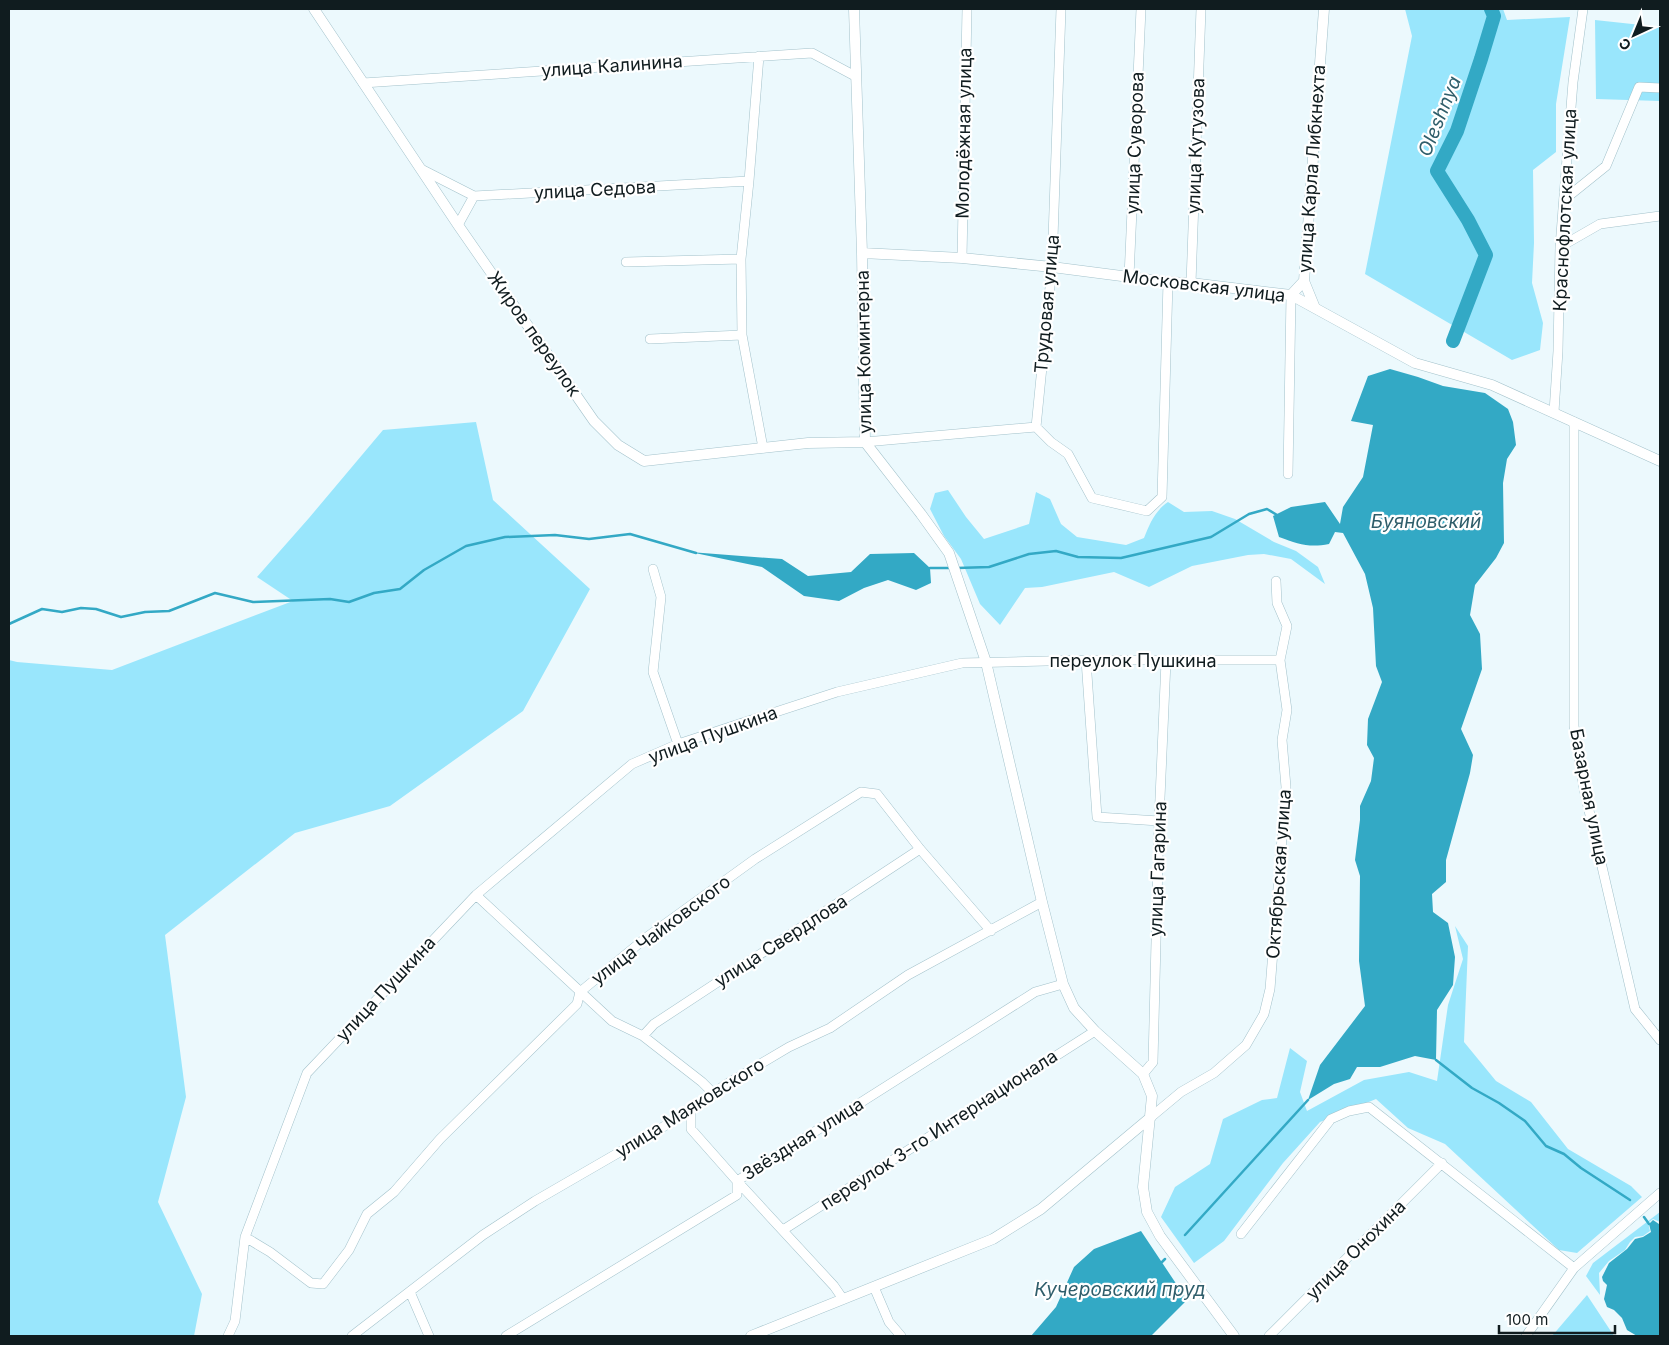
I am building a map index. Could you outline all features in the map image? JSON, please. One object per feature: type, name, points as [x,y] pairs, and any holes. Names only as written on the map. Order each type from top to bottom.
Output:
[{"type":"street","name":"Жиров переулок","points":[[314,9],[458,225],[594,421],[618,445],[644,461],[808,443],[864,442]]},
{"type":"street","name":"улица Коминтерна","points":[[854,9],[862,253],[864,442],[949,552],[986,662]]},
{"type":"street","name":"Молодёжная улица","points":[[962,258],[967,9]]},
{"type":"street","name":"Трудовая улица","points":[[1036,427],[1052,266],[1061,9]]},
{"type":"street","name":"улица Суворова","points":[[1130,277],[1141,9]]},
{"type":"street","name":"улица Кутузова","points":[[1191,283],[1200,9]]},
{"type":"street","name":"улица Карла Либкнехта","points":[[1288,474],[1291,295],[1304,281],[1324,9]]},
{"type":"street","name":"Краснофлотская улица","points":[[1554,412],[1558,351],[1560,246],[1573,82],[1583,9]]},
{"type":"street","name":"улица Калинина","points":[[363,83],[812,53],[855,76]]},
{"type":"street","points":[[759,56],[741,260],[742,335],[763,448]]},
{"type":"street","points":[[1565,199],[1606,166],[1639,87],[1660,88]]},
{"type":"street","points":[[420,169],[474,196],[458,225]]},
{"type":"street","name":"улица Седова","points":[[474,196],[749,181]]},
{"type":"street","points":[[1560,246],[1600,224],[1660,216]]},
{"type":"street","name":"Московская улица","points":[[862,253],[962,258],[1052,266],[1168,282],[1291,295],[1415,363],[1492,385],[1660,461]]},
{"type":"street","points":[[626,262],[741,260]]},
{"type":"street","points":[[1304,281],[1315,308]]},
{"type":"street","points":[[864,442],[1036,427],[1051,442],[1068,454],[1092,498],[1147,510],[1162,497],[1168,282]]},
{"type":"street","points":[[650,339],[742,335]]},
{"type":"street","name":"Базарная улица","points":[[1574,422],[1574,726],[1584,789],[1635,1009],[1660,1040]]},
{"type":"street","points":[[653,569],[661,597],[653,672],[678,744]]},
{"type":"street","name":"Октябрьская улица","points":[[1151,1117],[1181,1092],[1214,1073],[1246,1045],[1264,1014],[1270,989],[1286,787],[1282,740],[1287,710],[1280,660],[1287,626],[1277,603],[1276,581]]},
{"type":"street","points":[[1086,660],[1097,817],[1159,821]]},
{"type":"street","name":"переулок Пушкина","points":[[986,662],[1280,660]]},
{"type":"street","name":"улица Гагарина","points":[[1143,1074],[1153,1062],[1159,821],[1166,661]]},
{"type":"street","points":[[986,662],[1063,984],[1074,1008],[1095,1031],[1143,1074],[1152,1096],[1143,1187],[1147,1212],[1160,1236],[1234,1336]]},
{"type":"street","name":"улица Пушкина","points":[[228,1336],[235,1321],[245,1237],[307,1073],[476,895],[632,764],[678,744],[837,692],[962,663],[986,662]]},
{"type":"street","name":"улица Чайковского","points":[[245,1237],[270,1252],[310,1283],[323,1284],[349,1250],[367,1214],[394,1192],[440,1139],[577,1004],[580,992],[646,937],[755,859],[861,792],[877,794],[920,849],[991,931]]},
{"type":"street","name":"улица Свердлова","points":[[643,1036],[654,1024],[920,849]]},
{"type":"street","points":[[476,895],[612,1022],[643,1036],[714,1093]]},
{"type":"street","name":"улица Маяковского","points":[[352,1336],[483,1235],[535,1201],[675,1120],[714,1093],[789,1047],[830,1028],[908,975],[1042,902]]},
{"type":"street","name":"Звёздная улица","points":[[506,1336],[737,1195],[737,1181],[1035,992],[1063,984]]},
{"type":"street","name":"переулок 3-го Интернационала","points":[[783,1230],[1095,1031]]},
{"type":"street","points":[[1241,1234],[1331,1119],[1349,1111],[1369,1107],[1574,1268]]},
{"type":"street","points":[[691,1109],[691,1129],[834,1286],[843,1299]]},
{"type":"street","points":[[751,1336],[993,1239],[1041,1209],[1151,1117]]},
{"type":"street","name":"улица Онохина","points":[[1269,1336],[1442,1163]]},
{"type":"street","points":[[1526,1336],[1574,1268],[1660,1193]]},
{"type":"street","points":[[874,1287],[889,1322],[901,1336]]},
{"type":"street","points":[[410,1292],[429,1336]]},
{"type":"shaded area","points":[[1405,9],[1503,9],[1507,20],[1570,17],[1556,104],[1556,152],[1533,170],[1534,243],[1532,283],[1543,323],[1540,350],[1512,360],[1365,274],[1412,36]]},
{"type":"shaded area","points":[[1595,20],[1660,27],[1660,101],[1596,99]]},
{"type":"shaded area","points":[[476,422],[493,500],[590,589],[523,711],[390,806],[295,833],[165,935],[186,1097],[158,1202],[202,1294],[194,1336],[9,1336],[9,660],[112,670],[293,601],[257,577],[383,430]]},
{"type":"shaded area","points":[[948,490],[984,539],[1029,524],[1036,492],[1050,499],[1061,524],[1077,537],[1126,545],[1144,538],[1156,513],[1168,502],[1184,512],[1212,511],[1235,519],[1274,542],[1296,551],[1318,567],[1325,584],[1291,559],[1264,554],[1248,555],[1192,566],[1149,587],[1114,572],[1042,587],[1025,588],[1000,625],[980,604],[961,559],[944,536],[930,509],[935,493]]},
{"type":"shaded area","points":[[1455,926],[1468,946],[1464,1042],[1496,1081],[1531,1102],[1568,1149],[1631,1186],[1642,1197],[1577,1253],[1559,1250],[1445,1144],[1408,1128],[1376,1099],[1320,1122],[1283,1163],[1224,1241],[1194,1263],[1161,1217],[1175,1187],[1210,1164],[1223,1119],[1262,1100],[1277,1098],[1290,1048],[1307,1061],[1300,1092],[1307,1111],[1364,1080],[1409,1072],[1437,1081],[1448,1005],[1463,959]]},
{"type":"shaded area","points":[[1660,1212],[1660,1222],[1653,1219],[1648,1223],[1650,1231],[1643,1236],[1635,1237],[1625,1250],[1609,1261],[1599,1273],[1600,1295],[1586,1276],[1593,1263]]},
{"type":"shaded area","points":[[1587,1295],[1614,1336],[1552,1336]]},
{"type":"water","name":"Буяновский","points":[[1390,369],[1443,386],[1485,393],[1508,409],[1513,422],[1516,445],[1507,459],[1503,483],[1504,543],[1496,558],[1475,585],[1470,615],[1480,634],[1482,669],[1461,729],[1473,755],[1470,773],[1446,860],[1446,882],[1432,894],[1433,912],[1448,923],[1455,957],[1453,985],[1437,1010],[1436,1060],[1415,1056],[1380,1067],[1357,1067],[1350,1079],[1334,1084],[1308,1100],[1320,1065],[1365,1006],[1359,961],[1360,876],[1355,860],[1360,806],[1371,781],[1374,758],[1367,745],[1368,719],[1382,682],[1376,666],[1373,608],[1365,574],[1343,533],[1335,532],[1329,544],[1315,546],[1298,543],[1279,537],[1273,516],[1291,507],[1325,502],[1340,524],[1343,507],[1363,477],[1373,425],[1351,421],[1368,376]]},
{"type":"water","points":[[690,552],[782,559],[808,576],[851,572],[870,554],[914,553],[930,568],[931,583],[916,590],[888,580],[864,588],[839,601],[804,596],[762,567]]},
{"type":"water","points":[[1653,1220],[1660,1223],[1660,1336],[1637,1336],[1627,1330],[1622,1318],[1614,1310],[1607,1307],[1604,1299],[1607,1285],[1602,1277],[1609,1263],[1627,1249],[1635,1239],[1651,1232],[1649,1224]]},
{"type":"water","name":"Кучеровский пруд","points":[[1141,1231],[1187,1300],[1151,1336],[1031,1336],[1056,1307],[1074,1267],[1094,1249]]},
{"type":"waterway","name":"Oleshnya","points":[[1453,341],[1486,255],[1468,220],[1437,171],[1457,131],[1494,16],[1491,9]]},
{"type":"waterway","points":[[957,568],[989,567],[1029,554],[1056,551],[1078,557],[1121,558],[1211,537],[1249,514],[1267,509],[1277,515]]},
{"type":"waterway","points":[[9,624],[42,609],[62,612],[81,608],[96,609],[121,617],[145,612],[169,611],[215,593],[253,602],[330,599],[349,602],[374,593],[400,589],[424,570],[466,546],[505,537],[555,535],[589,539],[630,534],[696,553]]},
{"type":"waterway","points":[[930,568],[951,568]]},
{"type":"waterway","points":[[1436,1060],[1472,1088],[1499,1103],[1525,1121],[1546,1146],[1564,1154],[1581,1168],[1630,1200]]},
{"type":"waterway","points":[[1185,1235],[1308,1100]]},
{"type":"waterway","points":[[1644,1217],[1649,1224]]},
{"type":"waterway","points":[[1162,1262],[1165,1259]]}]
